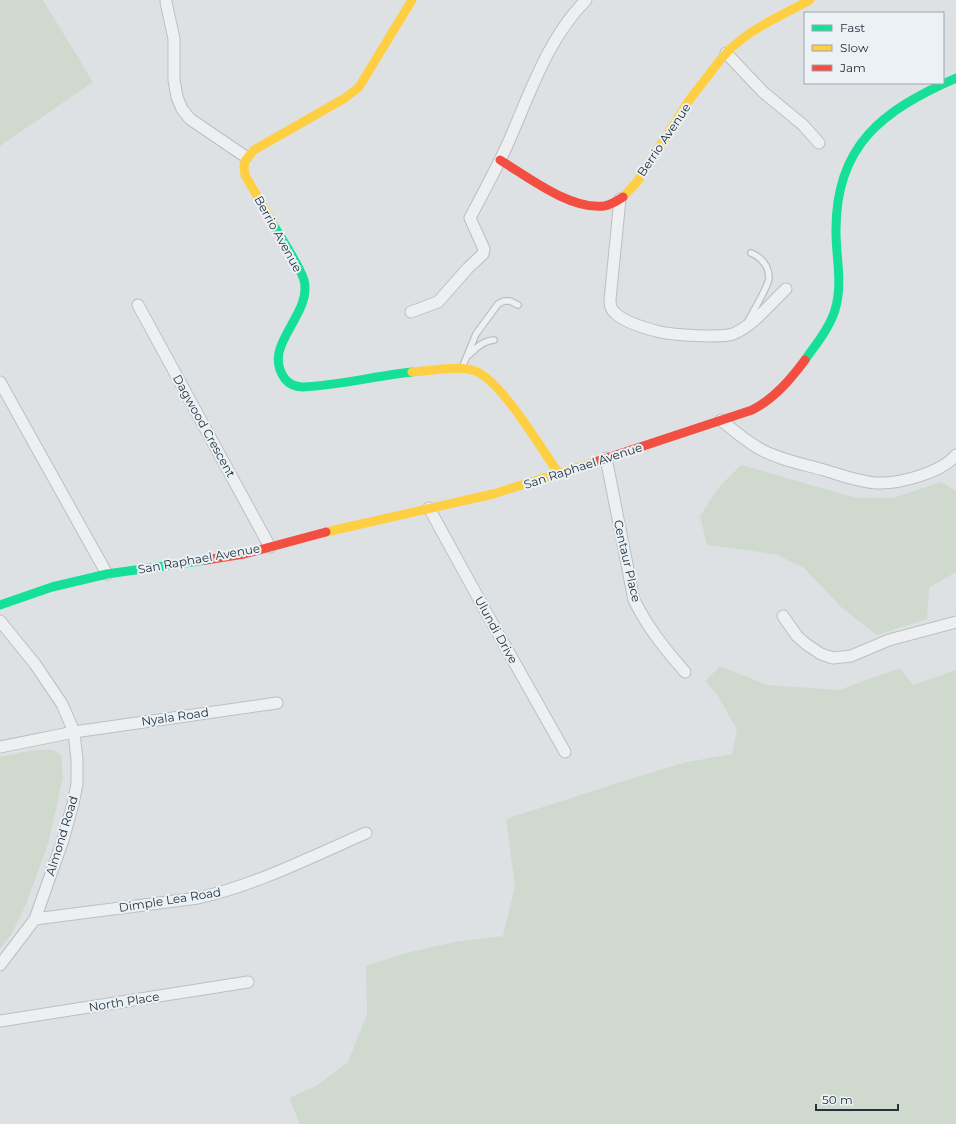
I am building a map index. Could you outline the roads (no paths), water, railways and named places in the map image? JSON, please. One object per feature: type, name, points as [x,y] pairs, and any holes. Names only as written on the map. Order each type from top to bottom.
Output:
[{"type":"street","points":[[166,2],[174,39],[174,80],[177,97],[182,109],[190,119],[246,158],[254,150],[345,98],[359,87],[412,0]]},
{"type":"street","points":[[411,312],[438,302],[468,268],[483,254],[484,249],[470,218],[500,160],[546,56],[564,27],[586,0]]},
{"type":"street","name":"Berrio Avenue","points":[[500,160],[551,191],[579,203],[597,207],[613,204],[627,194],[646,168],[700,85],[726,53],[748,34],[810,0]]},
{"type":"street","points":[[726,53],[763,92],[803,125],[819,143]]},
{"type":"street","name":"San Raphael Avenue","points":[[944,83],[956,78]]},
{"type":"street","name":"San Raphael Avenue","points":[[0,605],[50,587],[107,574],[244,554],[308,536],[493,494],[559,474],[752,410],[764,404],[778,393],[790,380],[833,317],[838,302],[839,283],[836,243],[837,204],[842,182],[851,157],[869,131],[893,110],[941,84]]},
{"type":"street","name":"Berrio Avenue","points":[[246,158],[244,168],[246,176],[294,260],[304,281],[304,297],[298,313],[280,347],[278,360],[280,372],[288,383],[297,387],[317,386],[384,375],[462,368],[476,371],[490,381],[508,398],[559,474]]},
{"type":"street","points":[[620,198],[610,300],[614,313],[636,324],[660,332],[717,336],[732,334],[758,316],[786,289]]},
{"type":"street","name":"Dagwood Crescent","points":[[138,305],[270,547]]},
{"type":"street","points":[[0,382],[107,574]]},
{"type":"street","points":[[721,420],[744,440],[762,450],[790,461],[855,479],[877,483],[896,482],[921,475],[941,467],[956,456]]},
{"type":"street","name":"Centaur Place","points":[[606,458],[634,600],[655,637],[685,672]]},
{"type":"street","name":"Ulundi Drive","points":[[429,508],[565,752]]},
{"type":"street","points":[[783,616],[797,636],[806,644],[821,654],[833,658],[851,656],[889,640],[956,622]]},
{"type":"street","name":"Almond Road","points":[[0,621],[35,664],[62,704],[74,732],[77,760],[73,804],[63,840],[35,919],[0,965]]},
{"type":"street","name":"Nyala Road","points":[[0,747],[74,732],[277,703]]},
{"type":"street","name":"Dimple Lea Road","points":[[35,919],[198,898],[223,893],[244,886],[366,834]]},
{"type":"street","name":"North Place","points":[[0,1021],[248,982]]},
{"type":"lane","points":[[746,325],[769,278],[768,270],[762,260],[758,256],[751,253]]},
{"type":"lane","points":[[462,368],[476,334],[498,304],[504,301],[510,301],[518,305]]},
{"type":"lane","points":[[467,357],[480,344],[494,340]]}]
